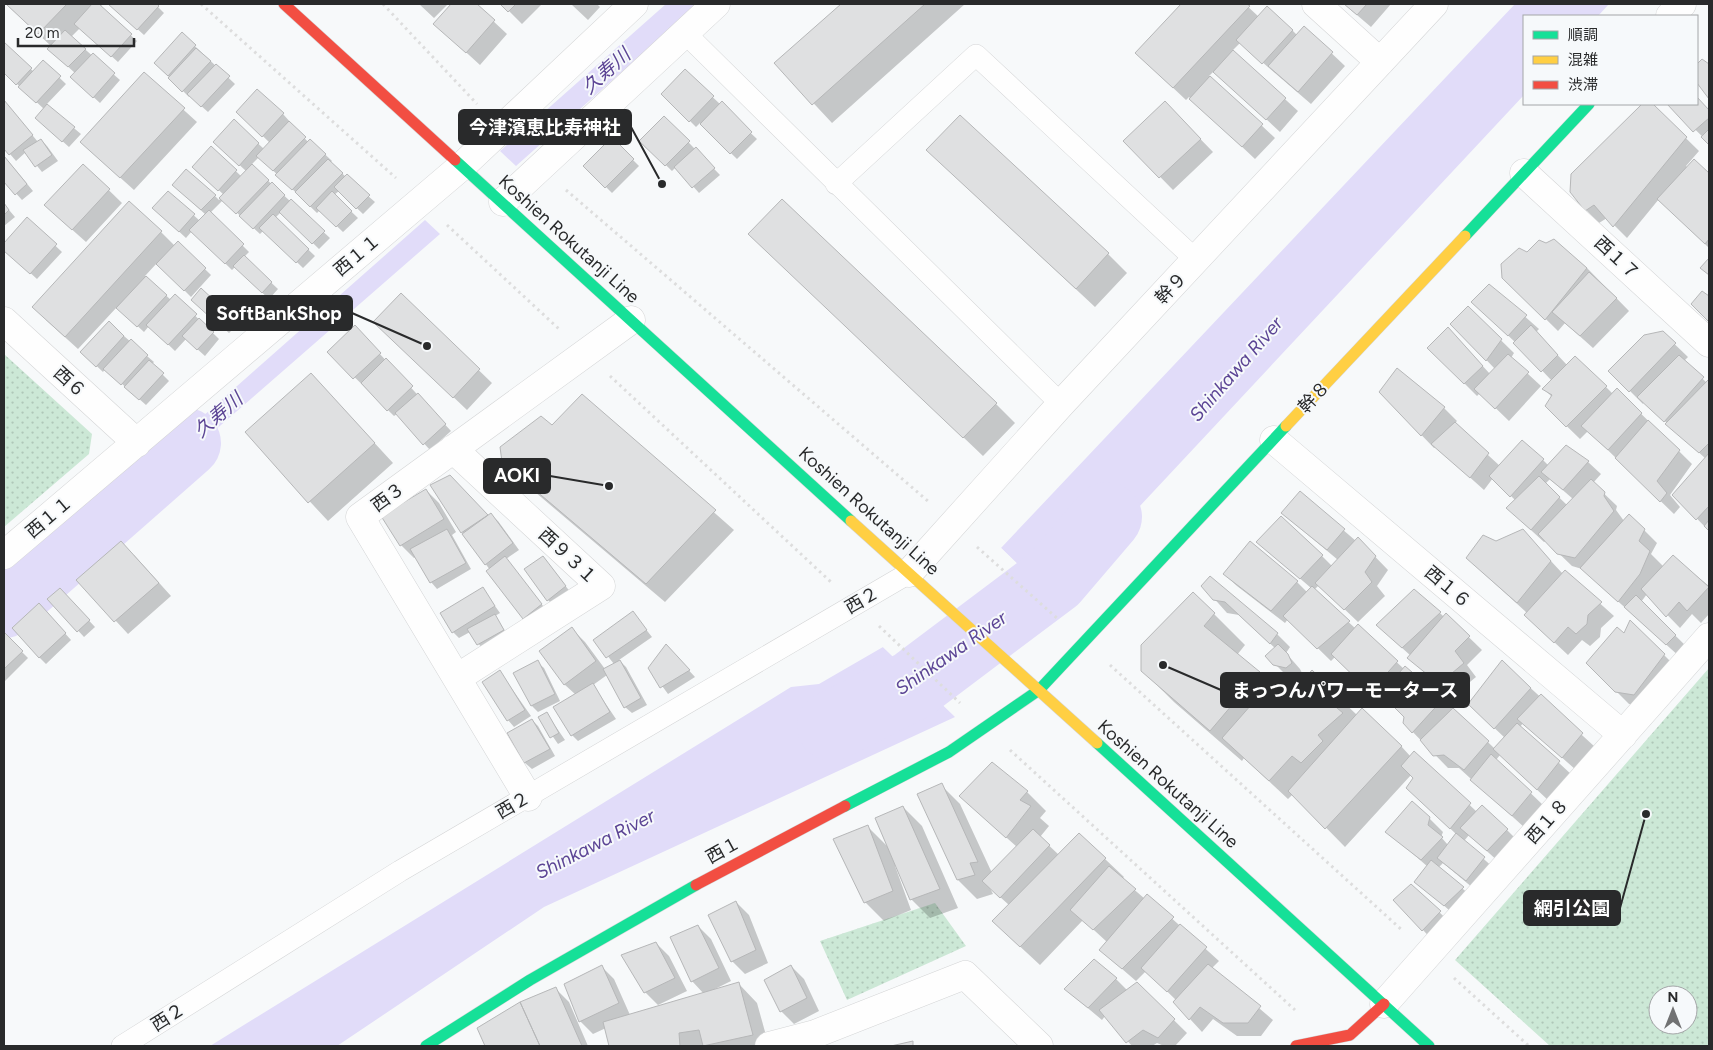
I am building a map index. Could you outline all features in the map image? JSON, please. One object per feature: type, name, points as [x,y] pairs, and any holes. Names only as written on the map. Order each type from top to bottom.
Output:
[{"type":"street","name":"Koshien Rokutanji Line","points":[[284,4],[909,573],[935,594],[1429,1046]]},
{"type":"street","name":"西１１","points":[[4,555],[462,166],[634,4]]},
{"type":"street","points":[[503,202],[541,169],[684,32],[716,4]]},
{"type":"street","points":[[1316,4],[1380,62]]},
{"type":"street","name":"幹９","points":[[909,573],[1062,404],[1434,4]]},
{"type":"street","points":[[1671,15],[1682,4]]},
{"type":"street","name":"幹８","points":[[1039,690],[1588,105]]},
{"type":"street","name":"西１７","points":[[1524,173],[1709,343]]},
{"type":"street","name":"西３","points":[[528,797],[360,517],[631,320]]},
{"type":"street","name":"西６","points":[[4,321],[137,443]]},
{"type":"street","name":"西１６","points":[[1274,440],[1623,735]]},
{"type":"street","name":"西９３１","points":[[453,449],[601,586],[456,678]]},
{"type":"street","name":"西１８","points":[[1384,1004],[1709,637]]},
{"type":"street","name":"西１","points":[[426,1046],[530,980],[736,862],[949,752],[1039,690]]},
{"type":"street","points":[[769,1046],[815,1034],[964,975],[1039,1046]]},
{"type":"street","points":[[1296,1046],[1350,1035],[1384,1004]]},
{"type":"lane","points":[[684,32],[836,184],[1062,404]]},
{"type":"lane","points":[[836,184],[976,54],[1197,260]]},
{"type":"lane","name":"西２","points":[[122,1046],[400,871],[909,573]]},
{"type":"path","points":[[201,4],[421,201],[986,727],[1327,1040]]},
{"type":"path","points":[[383,4],[500,130]]},
{"type":"path","points":[[541,169],[954,523],[979,550],[1085,642],[1529,1046]]},
{"type":"green space","points":[[4,354],[92,434],[89,454],[4,527]]},
{"type":"green space","points":[[1709,668],[1709,1046],[1550,1046],[1455,960]]},
{"type":"green space","points":[[935,903],[966,946],[847,1000],[820,941]]},
{"type":"water","points":[[666,4],[698,4],[516,166],[500,151]]},
{"type":"water","points":[[1515,4],[1609,4],[1599,15],[1523,15],[1523,96],[1053,599],[1001,548]]},
{"type":"water","points":[[425,220],[440,234],[120,513],[107,501]]},
{"type":"water","points":[[883,647],[955,717],[544,907],[337,1046],[210,1046],[791,687],[819,684]]},
{"type":"pier","points":[[999,546],[1055,600],[1051,600],[999,550]]},
{"type":"pier","points":[[885,645],[957,715],[957,718],[883,647]]},
{"type":"building","points":[[6,4],[67,4],[38,34]]},
{"type":"building","points":[[92,4],[99,4],[132,34],[111,57],[74,24]]},
{"type":"building","points":[[108,4],[157,4],[159,6],[137,30]]},
{"type":"building","points":[[451,4],[477,4],[495,20],[466,53],[433,24]]},
{"type":"building","points":[[500,4],[516,4],[508,12]]},
{"type":"building","points":[[841,4],[925,4],[812,105],[774,63]]},
{"type":"building","points":[[1181,4],[1247,4],[1250,6],[1173,88],[1135,53]]},
{"type":"building","points":[[1344,4],[1367,4],[1357,15]]},
{"type":"building","points":[[1267,6],[1293,30],[1262,64],[1236,40]]},
{"type":"building","points":[[1304,26],[1333,52],[1298,92],[1268,66]]},
{"type":"building","points":[[65,30],[86,49],[68,67],[47,49]]},
{"type":"building","points":[[182,32],[196,45],[168,76],[154,63]]},
{"type":"building","points":[[4,42],[32,68],[16,85],[4,73]]},
{"type":"building","points":[[196,48],[211,61],[182,92],[168,78]]},
{"type":"building","points":[[1233,50],[1286,98],[1266,120],[1213,72]]},
{"type":"building","points":[[93,53],[115,73],[93,98],[70,77]]},
{"type":"building","points":[[1702,59],[1709,64],[1709,99],[1698,84],[1698,63]]},
{"type":"building","points":[[43,60],[61,76],[36,103],[18,87]]},
{"type":"building","points":[[216,64],[230,76],[201,107],[187,94]]},
{"type":"building","points":[[685,69],[714,96],[689,122],[661,94]]},
{"type":"building","points":[[144,72],[185,108],[120,178],[80,142]]},
{"type":"building","points":[[1210,76],[1263,124],[1242,147],[1189,99]]},
{"type":"building","points":[[257,89],[284,113],[262,137],[236,112]]},
{"type":"building","points":[[1698,98],[1709,110],[1709,118],[1693,132],[1668,105],[1698,105]]},
{"type":"building","points":[[4,100],[33,135],[9,155],[4,149]]},
{"type":"building","points":[[722,101],[752,132],[730,154],[700,124]]},
{"type":"building","points":[[1165,101],[1201,139],[1159,178],[1123,141]]},
{"type":"building","points":[[47,104],[75,127],[62,142],[35,118]]},
{"type":"building","points":[[1641,105],[1654,105],[1687,137],[1613,227],[1594,205],[1585,211],[1570,192],[1571,174]]},
{"type":"building","points":[[960,115],[1109,253],[1076,289],[926,150]]},
{"type":"building","points":[[664,116],[690,141],[665,166],[639,141]]},
{"type":"building","points":[[234,119],[259,143],[239,166],[213,142]]},
{"type":"building","points":[[289,121],[306,137],[273,171],[256,156]]},
{"type":"building","points":[[1709,129],[1709,145],[1701,137]]},
{"type":"building","points":[[612,137],[634,159],[605,188],[583,166]]},
{"type":"building","points":[[41,139],[52,155],[35,167],[23,150]]},
{"type":"building","points":[[310,139],[326,154],[292,190],[275,175]]},
{"type":"building","points":[[211,146],[237,170],[218,191],[192,167]]},
{"type":"building","points":[[696,147],[715,168],[692,188],[674,167]]},
{"type":"building","points":[[4,156],[27,184],[15,195],[4,182]]},
{"type":"building","points":[[328,159],[343,173],[310,207],[295,192]]},
{"type":"building","points":[[1694,159],[1709,173],[1709,239],[1705,244],[1657,199]]},
{"type":"building","points":[[83,164],[110,189],[72,230],[44,205]]},
{"type":"building","points":[[252,164],[269,180],[236,214],[219,198]]},
{"type":"building","points":[[186,169],[216,195],[201,210],[172,185]]},
{"type":"building","points":[[347,174],[370,195],[356,209],[334,187]]},
{"type":"building","points":[[272,182],[285,195],[253,229],[239,216]]},
{"type":"building","points":[[168,191],[195,214],[179,232],[152,208]]},
{"type":"building","points":[[332,191],[352,211],[336,227],[316,208]]},
{"type":"building","points":[[291,199],[325,231],[312,244],[279,212]]},
{"type":"building","points":[[782,199],[997,403],[963,438],[748,234]]},
{"type":"building","points":[[129,201],[162,231],[65,337],[32,307]]},
{"type":"building","points":[[4,203],[9,210],[4,215]]},
{"type":"building","points":[[209,210],[244,244],[225,264],[189,230]]},
{"type":"building","points":[[273,214],[309,249],[296,263],[259,228]]},
{"type":"building","points":[[27,217],[57,244],[30,274],[4,251],[4,243]]},
{"type":"building","points":[[1554,239],[1587,268],[1545,320],[1502,278],[1501,264],[1519,248],[1527,252],[1539,240],[1546,243]]},
{"type":"building","points":[[178,241],[206,268],[184,291],[156,264]]},
{"type":"building","points":[[244,255],[272,282],[262,293],[233,266]]},
{"type":"building","points":[[1709,258],[1709,275],[1700,268]]},
{"type":"building","points":[[1589,272],[1617,298],[1580,336],[1552,312]]},
{"type":"building","points":[[146,276],[167,295],[137,327],[116,308]]},
{"type":"building","points":[[1489,284],[1527,315],[1508,336],[1471,302]]},
{"type":"building","points":[[201,288],[232,317],[222,328],[191,300]]},
{"type":"building","points":[[1702,291],[1709,296],[1709,322],[1691,304]]},
{"type":"building","points":[[401,293],[480,369],[453,398],[373,322]]},
{"type":"building","points":[[175,294],[197,314],[168,345],[146,325]]},
{"type":"building","points":[[1468,306],[1502,339],[1486,361],[1450,324]]},
{"type":"building","points":[[199,318],[214,332],[197,350],[182,336]]},
{"type":"building","points":[[109,321],[124,336],[96,367],[80,352]]},
{"type":"building","points":[[355,325],[381,353],[353,379],[327,352]]},
{"type":"building","points":[[1531,325],[1558,355],[1541,372],[1513,343]]},
{"type":"building","points":[[1448,327],[1483,366],[1464,384],[1427,348]]},
{"type":"building","points":[[1663,331],[1676,343],[1629,392],[1608,371],[1644,335]]},
{"type":"building","points":[[131,339],[148,355],[121,385],[103,369]]},
{"type":"building","points":[[1508,354],[1529,372],[1495,409],[1474,389]]},
{"type":"building","points":[[1679,355],[1704,377],[1664,422],[1637,397]]},
{"type":"building","points":[[1575,356],[1607,386],[1566,427],[1545,406],[1552,395],[1542,389]]},
{"type":"building","points":[[386,358],[413,386],[387,411],[361,383]]},
{"type":"building","points":[[149,360],[164,373],[139,400],[124,387]]},
{"type":"building","points":[[1397,368],[1445,407],[1421,436],[1379,392]]},
{"type":"building","points":[[311,373],[375,443],[308,503],[245,432]]},
{"type":"building","points":[[1709,379],[1709,443],[1699,453],[1665,424]]},
{"type":"building","points":[[1617,388],[1642,413],[1608,450],[1581,426]]},
{"type":"building","points":[[418,393],[446,424],[423,445],[395,413]]},
{"type":"building","points":[[582,394],[716,510],[646,584],[502,462],[500,447],[541,416],[552,425]]},
{"type":"building","points":[[1648,420],[1680,450],[1657,481],[1667,493],[1660,502],[1615,458]]},
{"type":"building","points":[[1455,422],[1489,453],[1470,478],[1431,444]]},
{"type":"building","points":[[1522,440],[1544,459],[1510,497],[1489,476]]},
{"type":"building","points":[[1566,445],[1589,461],[1563,490],[1541,472]]},
{"type":"building","points":[[1709,453],[1709,506],[1696,520],[1672,495]]},
{"type":"building","points":[[450,475],[488,515],[461,533],[430,485]]},
{"type":"building","points":[[1539,476],[1560,497],[1531,530],[1506,508]]},
{"type":"building","points":[[1591,479],[1605,492],[1604,496],[1614,511],[1575,558],[1557,554],[1538,534]]},
{"type":"building","points":[[426,489],[444,519],[400,546],[381,516]]},
{"type":"building","points":[[1300,491],[1345,529],[1327,550],[1281,513]]},
{"type":"building","points":[[491,513],[513,543],[485,565],[462,534]]},
{"type":"building","points":[[1629,514],[1645,529],[1639,541],[1650,551],[1640,574],[1618,602],[1580,568]]},
{"type":"building","points":[[1281,516],[1323,555],[1300,579],[1256,542]]},
{"type":"building","points":[[1709,520],[1709,531],[1704,526]]},
{"type":"building","points":[[447,529],[466,563],[430,583],[410,549]]},
{"type":"building","points":[[1523,529],[1551,561],[1517,603],[1466,558],[1483,535],[1496,541]]},
{"type":"building","points":[[1358,537],[1376,556],[1365,572],[1372,582],[1344,610],[1315,583]]},
{"type":"building","points":[[121,541],[159,583],[114,622],[76,580]]},
{"type":"building","points":[[1250,541],[1298,581],[1271,611],[1223,574]]},
{"type":"building","points":[[1673,555],[1709,587],[1687,611],[1679,602],[1666,617],[1641,589]]},
{"type":"building","points":[[505,556],[542,604],[523,619],[486,571]]},
{"type":"building","points":[[543,556],[566,586],[547,601],[524,569]]},
{"type":"building","points":[[1565,570],[1602,602],[1588,615],[1587,624],[1576,634],[1568,627],[1554,643],[1524,615]]},
{"type":"building","points":[[1210,576],[1278,633],[1270,644],[1225,602],[1213,600],[1201,586]]},
{"type":"building","points":[[1312,586],[1350,621],[1317,649],[1283,616]]},
{"type":"building","points":[[483,587],[495,606],[452,633],[440,613]]},
{"type":"building","points":[[60,588],[90,620],[77,632],[47,599]]},
{"type":"building","points":[[1414,589],[1441,612],[1402,648],[1376,625]]},
{"type":"building","points":[[1193,592],[1215,613],[1204,626],[1260,672],[1210,731],[1141,671],[1141,645]]},
{"type":"building","points":[[1636,595],[1676,635],[1666,645],[1624,607]]},
{"type":"building","points":[[39,603],[66,633],[39,658],[12,628]]},
{"type":"building","points":[[633,611],[647,630],[606,658],[593,640]]},
{"type":"building","points":[[1446,613],[1470,636],[1455,651],[1464,663],[1439,684],[1407,658]]},
{"type":"building","points":[[495,614],[504,630],[477,645],[467,629]]},
{"type":"building","points":[[1630,620],[1665,654],[1634,695],[1615,692],[1586,663],[1617,627],[1624,633]]},
{"type":"building","points":[[1358,624],[1398,661],[1370,692],[1331,654]]},
{"type":"building","points":[[572,627],[596,661],[564,685],[539,651]]},
{"type":"building","points":[[4,632],[23,651],[4,669]]},
{"type":"building","points":[[666,644],[690,670],[660,688],[648,668]]},
{"type":"building","points":[[1278,644],[1288,654],[1292,663],[1286,668],[1273,665],[1265,656]]},
{"type":"building","points":[[538,660],[555,694],[531,706],[513,673]]},
{"type":"building","points":[[620,660],[641,698],[624,708],[603,669]]},
{"type":"building","points":[[1502,660],[1531,688],[1494,729],[1468,704]]},
{"type":"building","points":[[1405,666],[1443,699],[1412,733],[1403,723],[1404,717],[1381,694]]},
{"type":"building","points":[[500,670],[525,710],[507,721],[482,682]]},
{"type":"building","points":[[1312,670],[1338,695],[1331,703],[1343,713],[1318,735],[1323,741],[1301,763],[1292,756],[1269,781],[1222,738],[1259,696],[1267,704],[1281,687],[1291,694]]},
{"type":"building","points":[[593,683],[610,712],[571,736],[553,707]]},
{"type":"building","points":[[1541,694],[1583,733],[1562,758],[1517,719]]},
{"type":"building","points":[[1362,708],[1402,746],[1325,829],[1288,791]]},
{"type":"building","points":[[1453,708],[1489,741],[1464,770],[1444,755],[1433,756],[1420,740]]},
{"type":"building","points":[[547,712],[559,733],[550,738],[538,717]]},
{"type":"building","points":[[532,719],[550,749],[524,763],[507,733]]},
{"type":"building","points":[[1517,723],[1560,761],[1537,790],[1493,749]]},
{"type":"building","points":[[1414,751],[1471,803],[1450,829],[1406,788],[1413,778],[1401,766]]},
{"type":"building","points":[[1491,754],[1532,792],[1512,816],[1470,780]]},
{"type":"building","points":[[992,762],[1028,791],[1020,800],[1031,806],[1006,838],[959,796]]},
{"type":"building","points":[[942,783],[978,862],[970,863],[975,875],[957,880],[917,794]]},
{"type":"building","points":[[1412,801],[1430,817],[1428,825],[1443,837],[1421,860],[1385,832]]},
{"type":"building","points":[[1482,805],[1508,829],[1487,851],[1460,828]]},
{"type":"building","points":[[903,806],[940,889],[910,900],[875,818]]},
{"type":"building","points":[[868,825],[893,891],[864,903],[833,839]]},
{"type":"building","points":[[1033,829],[1050,845],[1000,898],[982,881]]},
{"type":"building","points":[[1079,833],[1106,858],[1020,947],[992,921]]},
{"type":"building","points":[[1456,833],[1485,857],[1466,881],[1437,858]]},
{"type":"building","points":[[1431,860],[1464,887],[1444,906],[1414,882]]},
{"type":"building","points":[[1109,866],[1136,889],[1093,930],[1070,910]]},
{"type":"building","points":[[1411,884],[1441,911],[1422,931],[1393,900]]},
{"type":"building","points":[[1147,894],[1174,917],[1122,969],[1099,950]]},
{"type":"building","points":[[736,901],[756,950],[731,962],[708,915]]},
{"type":"building","points":[[1180,924],[1207,947],[1167,992],[1141,968]]},
{"type":"building","points":[[698,925],[719,968],[691,982],[670,937]]},
{"type":"building","points":[[656,942],[675,978],[644,993],[621,955]]},
{"type":"building","points":[[1094,959],[1117,978],[1088,1008],[1064,989]]},
{"type":"building","points":[[1208,964],[1261,1006],[1248,1023],[1223,1023],[1200,1007],[1189,1020],[1173,1002]]},
{"type":"building","points":[[602,965],[619,1003],[579,1022],[564,984]]},
{"type":"building","points":[[791,965],[807,998],[780,1012],[764,980]]},
{"type":"building","points":[[739,982],[753,1035],[703,1046],[699,1030],[679,1033],[680,1046],[609,1046],[603,1022]]},
{"type":"building","points":[[1137,982],[1175,1019],[1158,1038],[1143,1030],[1126,1043],[1099,1010]]},
{"type":"building","points":[[556,987],[582,1046],[540,1046],[520,1002]]},
{"type":"building","points":[[520,1002],[540,1046],[485,1046],[477,1028]]},
{"type":"building","points":[[913,1041],[913,1046],[891,1046]]},
{"type":"waterway","name":"久寿川","points":[[4,603],[186,443]]},
{"type":"waterway","name":"Shinkawa River","points":[[832,726],[913,685],[1054,579],[1107,517]]},
{"type":"traffic: fast","points":[[1465,236],[1588,105]]},
{"type":"traffic: fast","points":[[455,160],[851,521]]},
{"type":"traffic: fast","points":[[845,806],[949,752],[1039,690],[1286,426]]},
{"type":"traffic: fast","points":[[1097,743],[1429,1046]]},
{"type":"traffic: fast","points":[[426,1046],[530,980],[696,885]]},
{"type":"traffic: slow","points":[[1286,426],[1465,236]]},
{"type":"traffic: slow","points":[[851,521],[1097,743]]},
{"type":"traffic: jam","points":[[284,4],[455,160]]},
{"type":"traffic: jam","points":[[696,885],[845,806]]},
{"type":"traffic: jam","points":[[1296,1046],[1350,1035],[1384,1004]]},
{"type":"place","name":"今津濱恵比寿神社","points":[[662,184]]},
{"type":"place","name":"SoftBankShop","points":[[427,346]]},
{"type":"place","name":"AOKI","points":[[609,486]]},
{"type":"place","name":"まっつんパワーモータース","points":[[1163,665]]},
{"type":"place","name":"網引公園","points":[[1646,814]]}]
